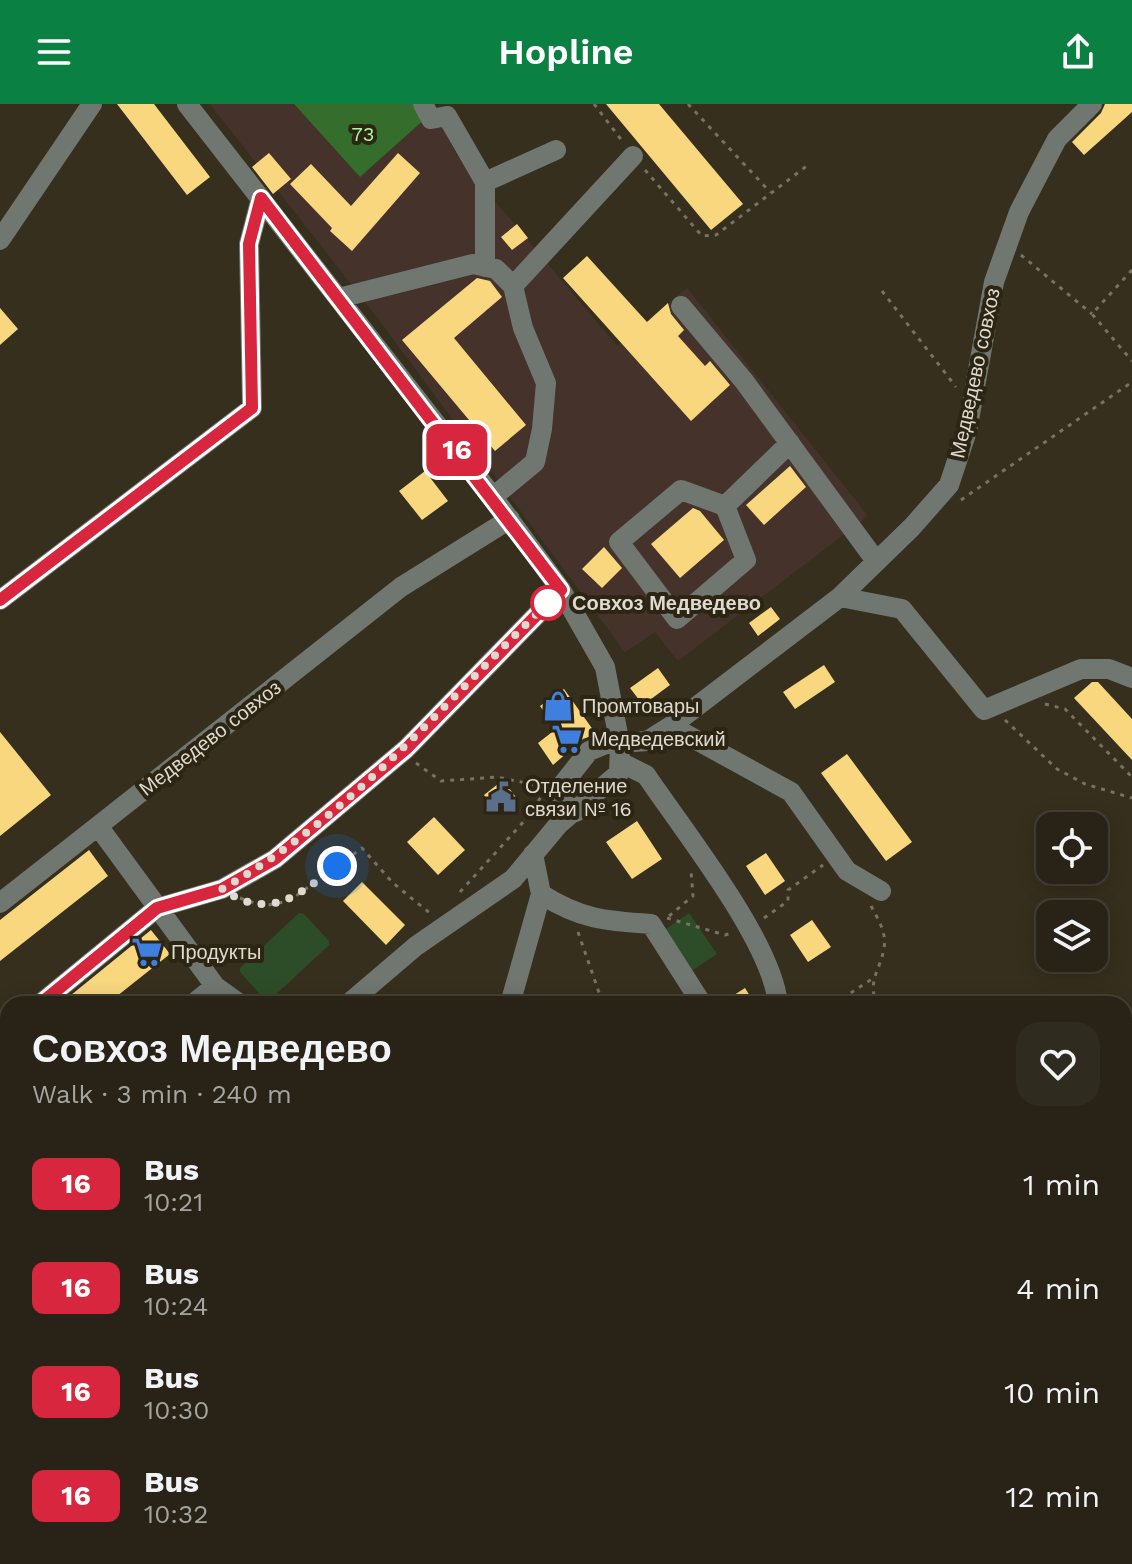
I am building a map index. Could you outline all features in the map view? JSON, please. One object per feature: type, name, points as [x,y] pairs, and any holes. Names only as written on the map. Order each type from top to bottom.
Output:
[{"type":"street","points":[[0,240],[92,104]]},
{"type":"street","points":[[423,104],[431,119],[447,116],[485,182],[485,267]]},
{"type":"street","name":"Медведево совхоз","points":[[576,812],[563,803],[559,789],[568,773],[589,751],[606,744],[620,754],[671,726],[840,597],[949,485],[971,406],[994,282],[1019,212],[1057,139],[1092,104]]},
{"type":"street","points":[[195,107],[561,590],[605,667],[618,724],[619,773],[558,825],[513,879],[442,927],[358,996]]},
{"type":"street","points":[[485,182],[556,150]]},
{"type":"street","points":[[513,286],[633,156]]},
{"type":"street","points":[[0,600],[252,408],[249,244],[261,198]]},
{"type":"street","points":[[339,298],[473,264],[496,269],[513,286],[523,328],[546,383],[542,429],[535,462],[493,497]]},
{"type":"street","points":[[681,306],[790,443],[876,561]]},
{"type":"street","points":[[725,506],[790,443]]},
{"type":"street","points":[[681,490],[725,506],[746,560],[677,619],[619,542],[681,490]]},
{"type":"street","name":"Медведево совхоз","points":[[0,903],[401,587],[510,519]]},
{"type":"street","points":[[50,996],[157,908],[222,889],[275,859],[397,756],[561,590]]},
{"type":"street","points":[[840,597],[902,609],[984,710],[1081,669],[1109,669],[1132,678]]},
{"type":"street","points":[[671,726],[791,792],[847,871],[876,888]]},
{"type":"street","points":[[620,754],[646,775],[749,929],[776,986],[777,996]]},
{"type":"street","points":[[98,826],[215,986],[229,996]]},
{"type":"street","points":[[512,996],[541,894],[533,854]]},
{"type":"street","points":[[541,894],[571,913],[604,921],[651,924],[697,996]]},
{"type":"street","points":[[203,996],[215,986]]},
{"type":"path","points":[[594,104],[633,156],[702,236],[716,235],[808,165]]},
{"type":"path","points":[[688,104],[770,192]]},
{"type":"path","points":[[1008,242],[1092,314],[1132,361]]},
{"type":"path","points":[[1092,314],[1132,270]]},
{"type":"path","points":[[882,291],[971,406]]},
{"type":"path","points":[[958,502],[1132,382]]},
{"type":"path","points":[[1018,695],[1065,709],[1132,777]]},
{"type":"path","points":[[991,706],[1057,769],[1085,784],[1132,798]]},
{"type":"path","points":[[397,756],[424,766],[441,781],[497,777],[548,787],[526,819],[452,902]]},
{"type":"path","points":[[651,924],[667,918],[693,896],[690,841]]},
{"type":"path","points":[[222,889],[263,906],[289,901],[362,848],[393,883],[423,904],[442,927]]},
{"type":"path","points":[[875,996],[872,979],[884,947],[882,926],[871,906],[876,888]]},
{"type":"path","points":[[571,913],[600,996]]},
{"type":"path","points":[[846,996],[872,979]]},
{"type":"shaded area","points":[[210,104],[294,104],[360,177],[436,109],[457,156],[617,346],[687,288],[868,516],[678,661],[655,632],[625,652],[376,316]]},
{"type":"green space","name":"73","points":[[294,104],[434,104],[436,109],[360,177]]},
{"type":"green space","points":[[299,913],[304,914],[329,941],[329,945],[274,996],[261,996],[240,972],[240,968]]},
{"type":"green space","points":[[689,913],[717,954],[690,972],[663,931]]},
{"type":"building","points":[[117,104],[154,104],[210,177],[187,195]]},
{"type":"building","points":[[606,104],[659,104],[743,204],[711,230]]},
{"type":"building","points":[[1105,104],[1132,104],[1132,112],[1084,155],[1072,142],[1101,113]]},
{"type":"building","points":[[269,153],[291,179],[273,194],[252,167]]},
{"type":"building","points":[[398,153],[420,173],[352,251],[330,231],[332,228],[290,184],[311,164],[351,206]]},
{"type":"building","points":[[517,224],[528,238],[512,250],[501,237]]},
{"type":"building","points":[[587,256],[647,322],[668,303],[671,314],[684,330],[678,336],[705,366],[710,361],[730,385],[691,421],[563,278]]},
{"type":"building","points":[[477,278],[490,281],[502,297],[454,338],[526,425],[495,451],[402,340]]},
{"type":"building","points":[[0,308],[18,329],[0,345]]},
{"type":"building","points":[[790,466],[806,487],[764,525],[746,505]]},
{"type":"building","points":[[425,471],[448,501],[422,520],[399,491]]},
{"type":"building","points":[[693,508],[700,511],[724,540],[680,578],[651,544]]},
{"type":"building","points":[[604,547],[622,568],[602,588],[582,569]]},
{"type":"building","points":[[771,607],[780,619],[758,636],[749,623]]},
{"type":"building","points":[[824,665],[835,682],[795,709],[783,692]]},
{"type":"building","points":[[658,668],[670,685],[643,705],[630,688]]},
{"type":"building","points":[[1092,682],[1098,682],[1132,719],[1132,760],[1074,698]]},
{"type":"building","name":"Медведевский","points":[[564,689],[596,734],[583,739],[553,765],[538,743],[556,729],[540,706]]},
{"type":"building","points":[[0,732],[51,795],[0,836]]},
{"type":"building","points":[[847,754],[912,842],[886,861],[821,773]]},
{"type":"building","name":"Отделение связи № 16","points":[[503,780],[518,800],[498,814],[484,795]]},
{"type":"building","points":[[434,817],[465,850],[438,875],[407,842]]},
{"type":"building","points":[[637,821],[662,859],[632,879],[606,842]]},
{"type":"building","points":[[89,850],[108,876],[0,961],[0,920]]},
{"type":"building","points":[[766,853],[785,881],[765,895],[746,866]]},
{"type":"building","points":[[362,882],[405,925],[386,945],[343,901]]},
{"type":"building","points":[[812,920],[831,947],[808,962],[790,935]]},
{"type":"building","points":[[151,930],[170,954],[117,996],[70,996]]},
{"type":"building","points":[[745,988],[750,996],[732,996]]},
{"type":"bus line","name":"16","points":[[0,600],[252,408],[249,244],[261,198],[510,519],[561,590],[406,749],[275,859],[222,889],[157,908],[50,996]]},
{"type":"place","name":"Совхоз Медведево","points":[[548,603]]},
{"type":"place","name":"Промтовары","points":[[558,706]]},
{"type":"place","name":"Медведевский","points":[[567,739]]},
{"type":"place","name":"Отделение связи № 16","points":[[501,797]]},
{"type":"place","name":"Продукты","points":[[147,952]]},
{"type":"route","points":[[337,866],[289,901],[263,906],[222,889],[275,859],[406,749],[548,603]]}]
